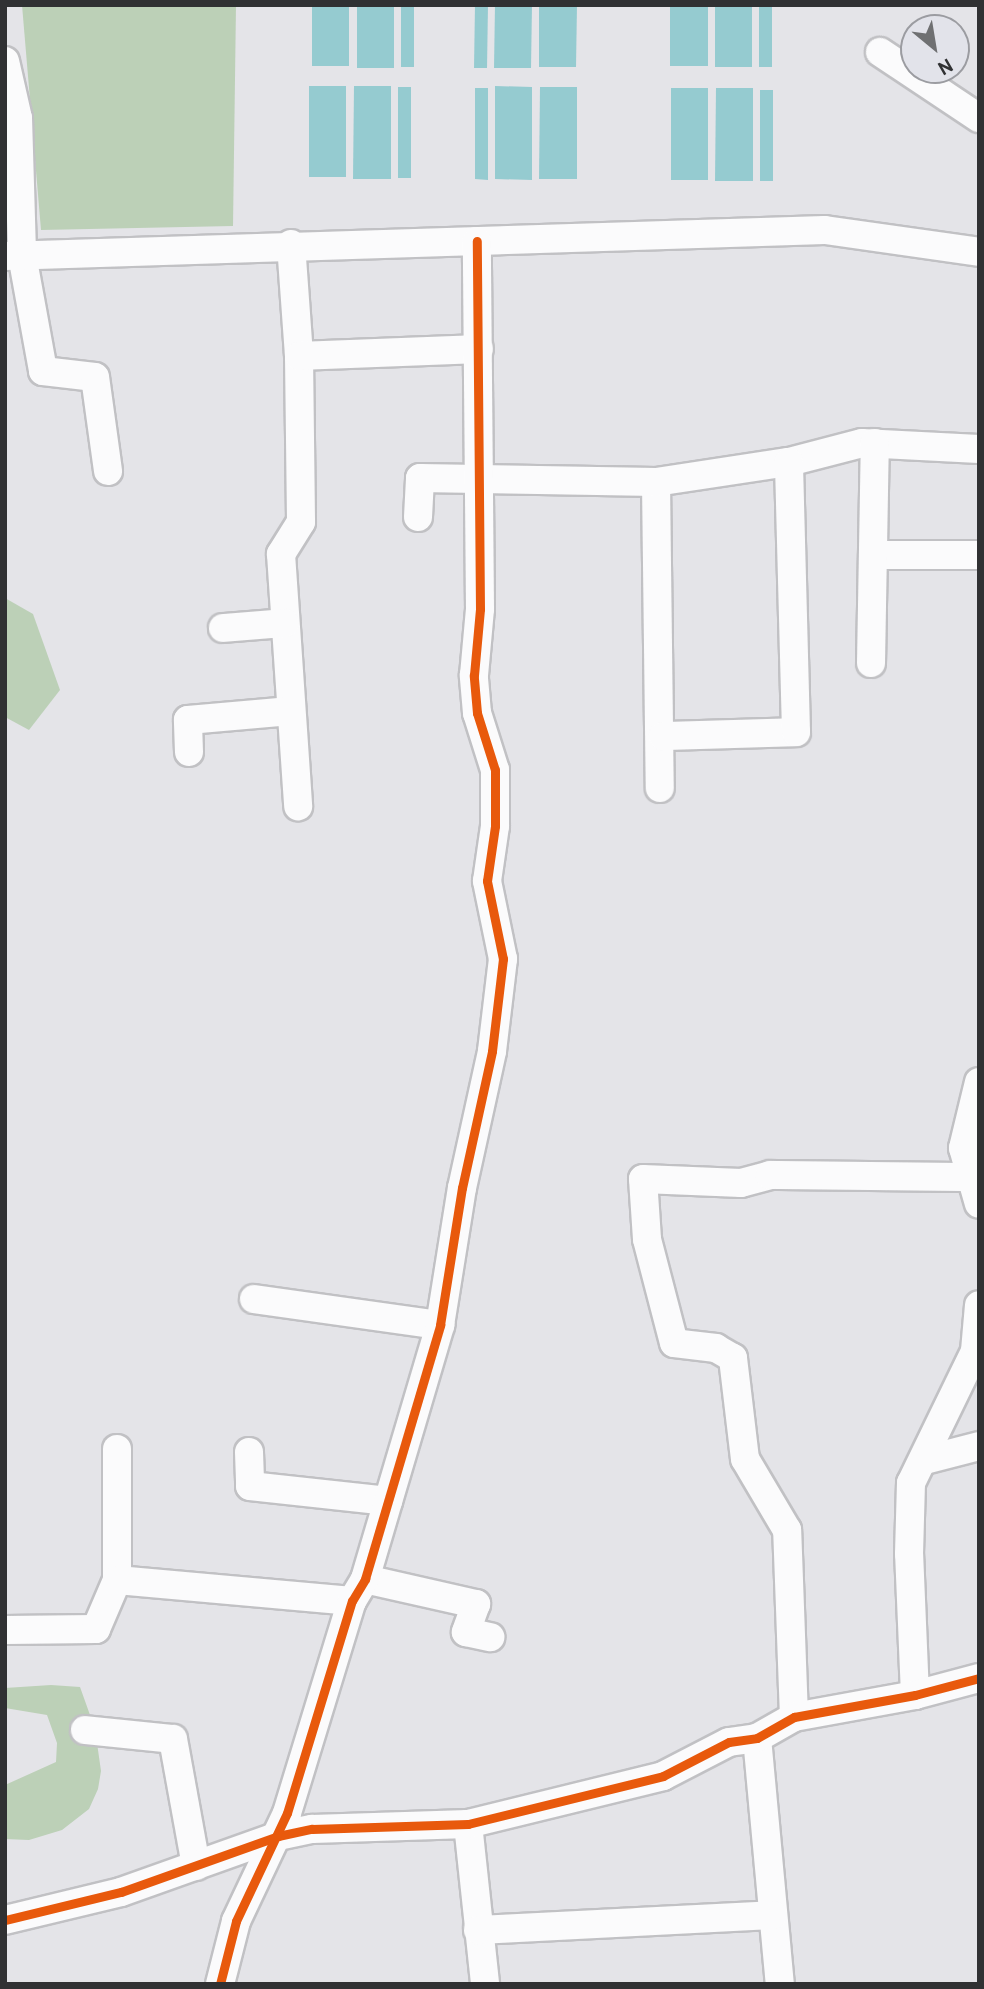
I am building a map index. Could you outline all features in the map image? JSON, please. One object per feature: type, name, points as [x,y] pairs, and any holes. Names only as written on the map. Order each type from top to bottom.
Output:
[{"type":"street","points":[[880,52],[979,118]]},
{"type":"street","points":[[5,61],[18,118],[14,255],[43,371],[94,377],[108,471]]},
{"type":"street","points":[[14,255],[291,244],[825,230],[979,252]]},
{"type":"street","points":[[220,1984],[236,1921],[278,1836],[388,1501],[440,1325],[462,1188],[492,1051],[503,959],[487,881],[495,826],[495,770],[477,713],[474,675],[480,608],[480,349],[477,241]]},
{"type":"street","points":[[291,244],[299,356],[301,522],[281,554],[298,806]]},
{"type":"street","points":[[299,356],[480,349]]},
{"type":"street","points":[[418,517],[420,478],[656,482],[789,461],[875,443],[979,449]]},
{"type":"street","points":[[871,663],[875,443]]},
{"type":"street","points":[[663,736],[796,732],[789,461]]},
{"type":"street","points":[[656,482],[663,736],[660,788]]},
{"type":"street","points":[[875,555],[979,555]]},
{"type":"street","points":[[223,628],[285,623]]},
{"type":"street","points":[[189,752],[188,720],[291,711]]},
{"type":"street","points":[[979,1082],[963,1148],[979,1204]]},
{"type":"street","points":[[794,1717],[788,1530],[745,1459],[733,1358],[716,1348],[674,1343],[647,1239],[643,1179],[741,1183],[770,1175],[970,1177]]},
{"type":"street","points":[[254,1299],[440,1325]]},
{"type":"street","points":[[915,1695],[909,1554],[911,1483],[926,1460],[975,1351],[979,1305]]},
{"type":"street","points":[[926,1460],[979,1446]]},
{"type":"street","points":[[5,1630],[96,1629],[117,1580],[117,1449]]},
{"type":"street","points":[[249,1452],[250,1486],[388,1501]]},
{"type":"street","points":[[117,1580],[358,1590],[476,1604],[466,1632],[490,1637]]},
{"type":"street","points":[[5,1920],[121,1892],[278,1836],[312,1829],[468,1824],[663,1776],[729,1742],[757,1738],[794,1717],[915,1695],[979,1678]]},
{"type":"street","points":[[85,1730],[173,1739],[196,1866]]},
{"type":"street","points":[[757,1738],[780,1984]]},
{"type":"street","points":[[468,1824],[485,1984]]},
{"type":"street","points":[[478,1930],[773,1915]]},
{"type":"green space","points":[[22,5],[236,5],[233,226],[41,230]]},
{"type":"green space","points":[[5,598],[33,614],[60,690],[29,730],[5,717]]},
{"type":"green space","points":[[51,1685],[80,1687],[95,1729],[101,1771],[98,1789],[89,1809],[62,1830],[29,1840],[5,1839],[5,1785],[56,1762],[57,1743],[47,1715],[5,1708],[5,1688]]},
{"type":"water","points":[[312,5],[349,5],[349,66],[312,66]]},
{"type":"water","points":[[357,5],[394,5],[394,68],[357,68]]},
{"type":"water","points":[[401,5],[414,5],[414,67],[401,67]]},
{"type":"water","points":[[475,5],[488,5],[487,68],[474,68]]},
{"type":"water","points":[[495,5],[532,5],[531,68],[494,68]]},
{"type":"water","points":[[539,5],[577,5],[576,67],[539,67]]},
{"type":"water","points":[[670,5],[708,5],[708,66],[670,66]]},
{"type":"water","points":[[715,5],[752,5],[752,67],[715,67]]},
{"type":"water","points":[[759,5],[772,5],[772,67],[759,67]]},
{"type":"water","points":[[309,86],[346,86],[346,177],[309,177]]},
{"type":"water","points":[[354,86],[391,86],[391,179],[353,179]]},
{"type":"water","points":[[495,86],[532,87],[532,180],[495,179]]},
{"type":"water","points":[[398,87],[411,87],[411,178],[398,178]]},
{"type":"water","points":[[540,87],[577,87],[577,179],[539,179]]},
{"type":"water","points":[[475,88],[488,88],[488,180],[475,179]]},
{"type":"water","points":[[671,88],[708,88],[708,180],[671,180]]},
{"type":"water","points":[[716,88],[753,88],[753,181],[715,181]]},
{"type":"water","points":[[760,90],[773,90],[773,181],[760,181]]},
{"type":"cycle path","points":[[220,1984],[236,1921],[287,1813],[352,1601],[365,1579],[440,1325],[462,1188],[492,1051],[503,959],[487,881],[495,826],[495,770],[477,713],[474,675],[480,609],[477,241]]},
{"type":"cycle path","points":[[5,1920],[121,1892],[278,1836],[312,1829],[468,1824],[663,1776],[729,1742],[757,1738],[794,1717],[915,1695],[979,1678]]}]
